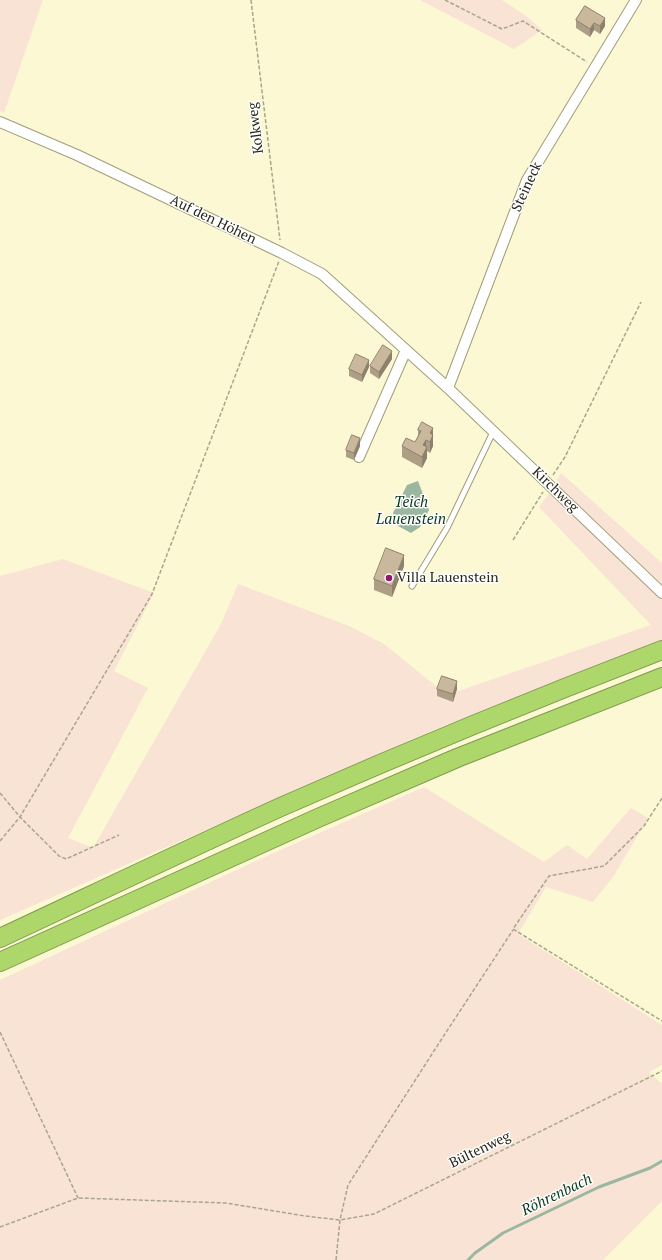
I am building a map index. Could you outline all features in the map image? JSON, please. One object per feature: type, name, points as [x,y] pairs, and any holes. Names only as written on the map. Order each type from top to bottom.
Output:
[{"type":"highway","points":[[0,938],[282,807],[568,686],[662,650]]},
{"type":"highway","points":[[0,962],[318,818],[457,758],[662,677]]},
{"type":"street","name":"Steineck","points":[[448,388],[527,180],[636,0]]},
{"type":"street","name":"Auf den Höhen","points":[[0,122],[77,155],[282,253],[322,274],[448,388]]},
{"type":"street","points":[[359,457],[406,350]]},
{"type":"street","name":"Kirchweg","points":[[448,388],[662,593]]},
{"type":"lane","points":[[412,586],[447,528],[493,432]]},
{"type":"path","name":"Kolkweg","points":[[251,0],[282,253]]},
{"type":"path","points":[[445,0],[502,29],[523,21],[595,67]]},
{"type":"path","points":[[0,841],[20,817],[152,594],[282,253]]},
{"type":"path","points":[[513,540],[565,457],[641,302]]},
{"type":"path","points":[[0,793],[20,817],[58,856],[66,859],[119,835]]},
{"type":"path","points":[[336,1260],[340,1220],[348,1185],[513,929],[549,876],[604,866],[644,826],[662,798]]},
{"type":"path","points":[[513,929],[662,1021]]},
{"type":"path","points":[[0,1032],[78,1198],[0,1227]]},
{"type":"path","name":"Bültenweg","points":[[78,1198],[226,1202],[305,1216],[340,1220],[374,1214],[662,1071]]},
{"type":"shaded area","points":[[0,0],[43,0],[4,113],[0,111]]},
{"type":"shaded area","points":[[420,0],[502,0],[526,16],[542,30],[514,49]]},
{"type":"shaded area","points":[[561,473],[662,563],[662,642],[441,727],[0,920],[0,576],[63,559],[154,593],[114,671],[148,688],[68,838],[93,848],[221,624],[238,584],[349,626],[384,644],[447,695],[651,625],[539,507],[553,488]]},
{"type":"shaded area","points":[[424,787],[544,862],[567,845],[587,859],[631,808],[648,818],[613,877],[593,902],[546,887],[518,934],[662,1025],[662,1065],[649,1072],[662,1084],[662,1201],[603,1260],[0,1260],[0,980],[260,859]]},
{"type":"water","name":"Teich Lauenstein","points":[[418,481],[429,510],[420,527],[411,533],[398,526],[393,513],[407,485]]},
{"type":"building","points":[[585,6],[605,18],[600,26],[594,23],[590,29],[576,20]]},
{"type":"building","points":[[383,345],[392,351],[379,372],[370,366]]},
{"type":"building","points":[[356,354],[369,360],[362,375],[349,369]]},
{"type":"building","points":[[422,422],[433,428],[430,433],[433,435],[430,442],[426,440],[423,445],[427,447],[422,457],[402,446],[406,438],[415,442],[421,431],[418,430]]},
{"type":"building","points":[[352,435],[360,438],[354,453],[346,450]]},
{"type":"building","points":[[386,548],[404,555],[392,586],[374,579]]},
{"type":"building","points":[[442,676],[457,681],[453,694],[437,689]]},
{"type":"waterway","name":"Röhrenbach","points":[[468,1260],[475,1253],[503,1233],[599,1187],[650,1168],[662,1161]]},
{"type":"place","name":"Villa Lauenstein","points":[[389,578]]}]
